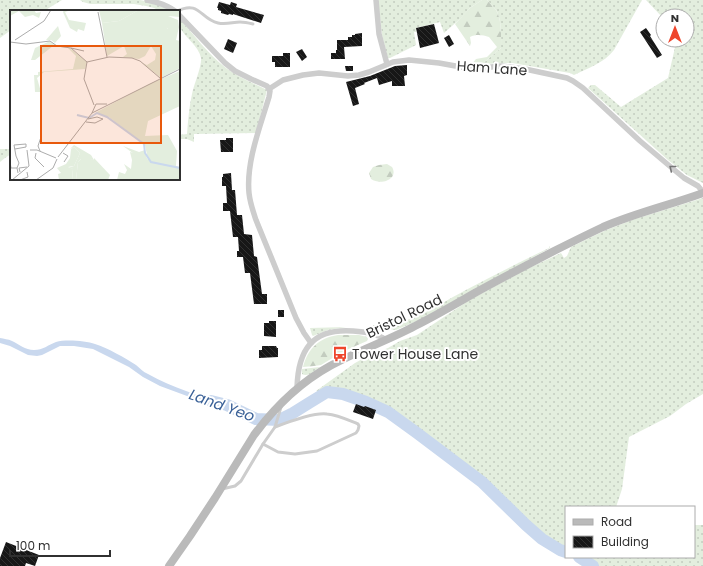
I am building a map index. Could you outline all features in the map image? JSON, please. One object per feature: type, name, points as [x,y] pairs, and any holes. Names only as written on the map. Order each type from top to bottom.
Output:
[{"type":"main road","name":"Bristol Road","points":[[169,566],[262,424],[297,388],[329,367],[414,327],[503,277],[602,228],[627,217],[685,200],[703,192]]},
{"type":"street","points":[[147,0],[164,5],[174,10]]},
{"type":"street","points":[[376,0],[379,34],[387,64]]},
{"type":"street","points":[[180,16],[225,63],[235,71],[266,86],[269,89],[270,93],[252,159],[248,182],[249,194],[256,220],[296,318],[311,343]]},
{"type":"street","name":"Ham Lane","points":[[269,89],[283,80],[303,75],[319,73],[348,76],[359,75],[398,61],[415,60],[472,69],[506,66],[533,70],[567,78],[583,88],[640,141],[684,178],[698,186],[703,192]]},
{"type":"street","points":[[297,388],[299,366],[306,350],[315,339],[324,334],[336,331],[355,331],[376,334],[386,340]]},
{"type":"lane","points":[[178,10],[191,6],[195,7],[215,22],[223,24],[242,22],[253,24]]},
{"type":"lane","points":[[220,490],[235,486],[241,482],[263,444],[275,427],[281,403]]},
{"type":"lane","points":[[263,444],[278,452],[295,454],[317,451],[356,433],[359,426],[358,424],[333,415],[325,414],[294,420],[275,427]]},
{"type":"green space","points":[[0,0],[62,0],[46,10],[10,10],[10,31],[0,38]]},
{"type":"green space","points":[[80,0],[140,0],[150,2],[170,10],[158,10],[134,4],[90,4]]},
{"type":"green space","points":[[378,0],[482,0],[470,8],[444,33],[440,22],[416,28],[416,32],[414,32],[416,45],[388,58],[382,35]]},
{"type":"green space","points":[[482,0],[487,0],[498,14],[501,28],[501,48],[482,64],[471,65],[476,59],[487,57],[497,47],[489,37],[480,35],[470,37],[470,46],[455,24],[470,8]]},
{"type":"green space","points":[[487,0],[642,0],[610,55],[596,65],[574,75],[570,73],[512,63],[482,64],[501,48],[501,28],[498,14]]},
{"type":"green space","points":[[646,0],[703,0],[703,183],[687,175],[668,160],[588,88],[591,85],[595,85],[621,107],[668,78],[675,48],[695,48],[695,8],[655,8],[655,10]]},
{"type":"green space","points":[[180,19],[219,63],[241,77],[267,90],[256,133],[194,134],[194,142],[187,139],[180,139],[180,135],[187,134],[191,99],[201,58],[195,46],[180,27]]},
{"type":"green space","points":[[0,149],[10,149],[10,155],[0,162]]},
{"type":"green space","points":[[387,164],[392,167],[394,171],[391,178],[379,182],[371,179],[369,173],[373,167]]},
{"type":"green space","points":[[703,198],[703,394],[670,416],[629,437],[622,489],[616,506],[565,506],[565,550],[552,543],[538,533],[486,483],[444,451],[432,446],[395,416],[345,395],[316,391],[355,363],[400,341],[417,335],[468,301],[523,271],[561,253],[564,258],[567,256],[571,247],[604,231],[632,220]]},
{"type":"green space","points":[[550,246],[550,248],[420,320],[396,330],[373,327],[373,325],[398,323],[420,315],[549,248]]},
{"type":"green space","points":[[346,327],[328,330],[313,336],[310,328]]},
{"type":"green space","points":[[359,335],[367,337],[368,339],[367,341],[344,351],[321,365],[303,367],[308,355],[315,345],[331,336]]},
{"type":"green space","points":[[320,367],[307,375],[302,374],[302,369]]},
{"type":"green space","points":[[695,525],[703,525],[703,566],[596,566],[584,558],[695,558]]},
{"type":"water","points":[[0,338],[10,340],[31,350],[37,350],[60,341],[76,341],[95,344],[116,353],[146,373],[177,388],[227,404],[225,409],[216,404],[187,396],[160,386],[143,377],[129,367],[93,349],[74,346],[60,346],[42,355],[28,355],[0,343]]},
{"type":"building","points":[[219,2],[230,5],[231,2],[237,4],[236,7],[264,15],[261,23],[233,14],[228,15],[221,13],[221,11],[217,8]]},
{"type":"building","points":[[434,24],[439,43],[420,48],[416,28]]},
{"type":"building","points":[[646,28],[651,35],[650,36],[655,44],[655,48],[658,48],[662,55],[657,58],[640,32]]},
{"type":"building","points":[[362,33],[362,46],[344,47],[345,59],[331,59],[331,53],[336,53],[337,50],[337,40],[348,40],[348,37],[352,37],[352,35]]},
{"type":"building","points":[[449,35],[454,44],[449,47],[444,38]]},
{"type":"building","points":[[228,39],[237,43],[233,53],[224,49]]},
{"type":"building","points":[[302,49],[307,57],[302,61],[296,52]]},
{"type":"building","points":[[283,53],[290,53],[290,67],[275,67],[275,62],[272,62],[272,56],[283,56]]},
{"type":"building","points":[[407,65],[407,75],[404,76],[405,86],[392,86],[392,81],[379,85],[377,78],[364,83],[365,84],[355,88],[359,104],[353,106],[346,82],[370,76],[395,66]]},
{"type":"building","points":[[345,66],[353,66],[353,71],[346,71]]},
{"type":"building","points":[[226,138],[233,138],[233,152],[221,152],[220,140],[226,140]]},
{"type":"building","points":[[231,173],[232,190],[235,190],[237,215],[242,215],[244,234],[252,235],[254,256],[257,257],[262,294],[267,294],[267,304],[254,304],[250,273],[245,273],[243,257],[237,257],[237,251],[239,251],[238,237],[233,237],[230,211],[223,211],[223,203],[227,203],[226,186],[222,186],[222,177],[223,174]]},
{"type":"building","points":[[278,310],[284,310],[284,317],[278,317]]},
{"type":"building","points":[[269,321],[276,321],[276,337],[264,336],[264,323],[269,323]]},
{"type":"building","points":[[262,346],[276,346],[278,348],[278,357],[259,358],[259,350],[262,350]]},
{"type":"building","points":[[356,404],[376,410],[373,419],[353,412]]},
{"type":"building","points":[[6,542],[39,555],[35,566],[26,563],[25,566],[0,566],[0,558]]},
{"type":"waterway","name":"Land Yeo","points":[[211,401],[227,405],[256,419],[279,420],[327,392],[343,394],[366,402],[388,412],[417,433],[482,482],[542,539],[565,552]]},
{"type":"waterway","name":"Land Yeo","points":[[581,558],[593,566]]},
{"type":"place","name":"Tower House Lane","points":[[340,354]]}]
